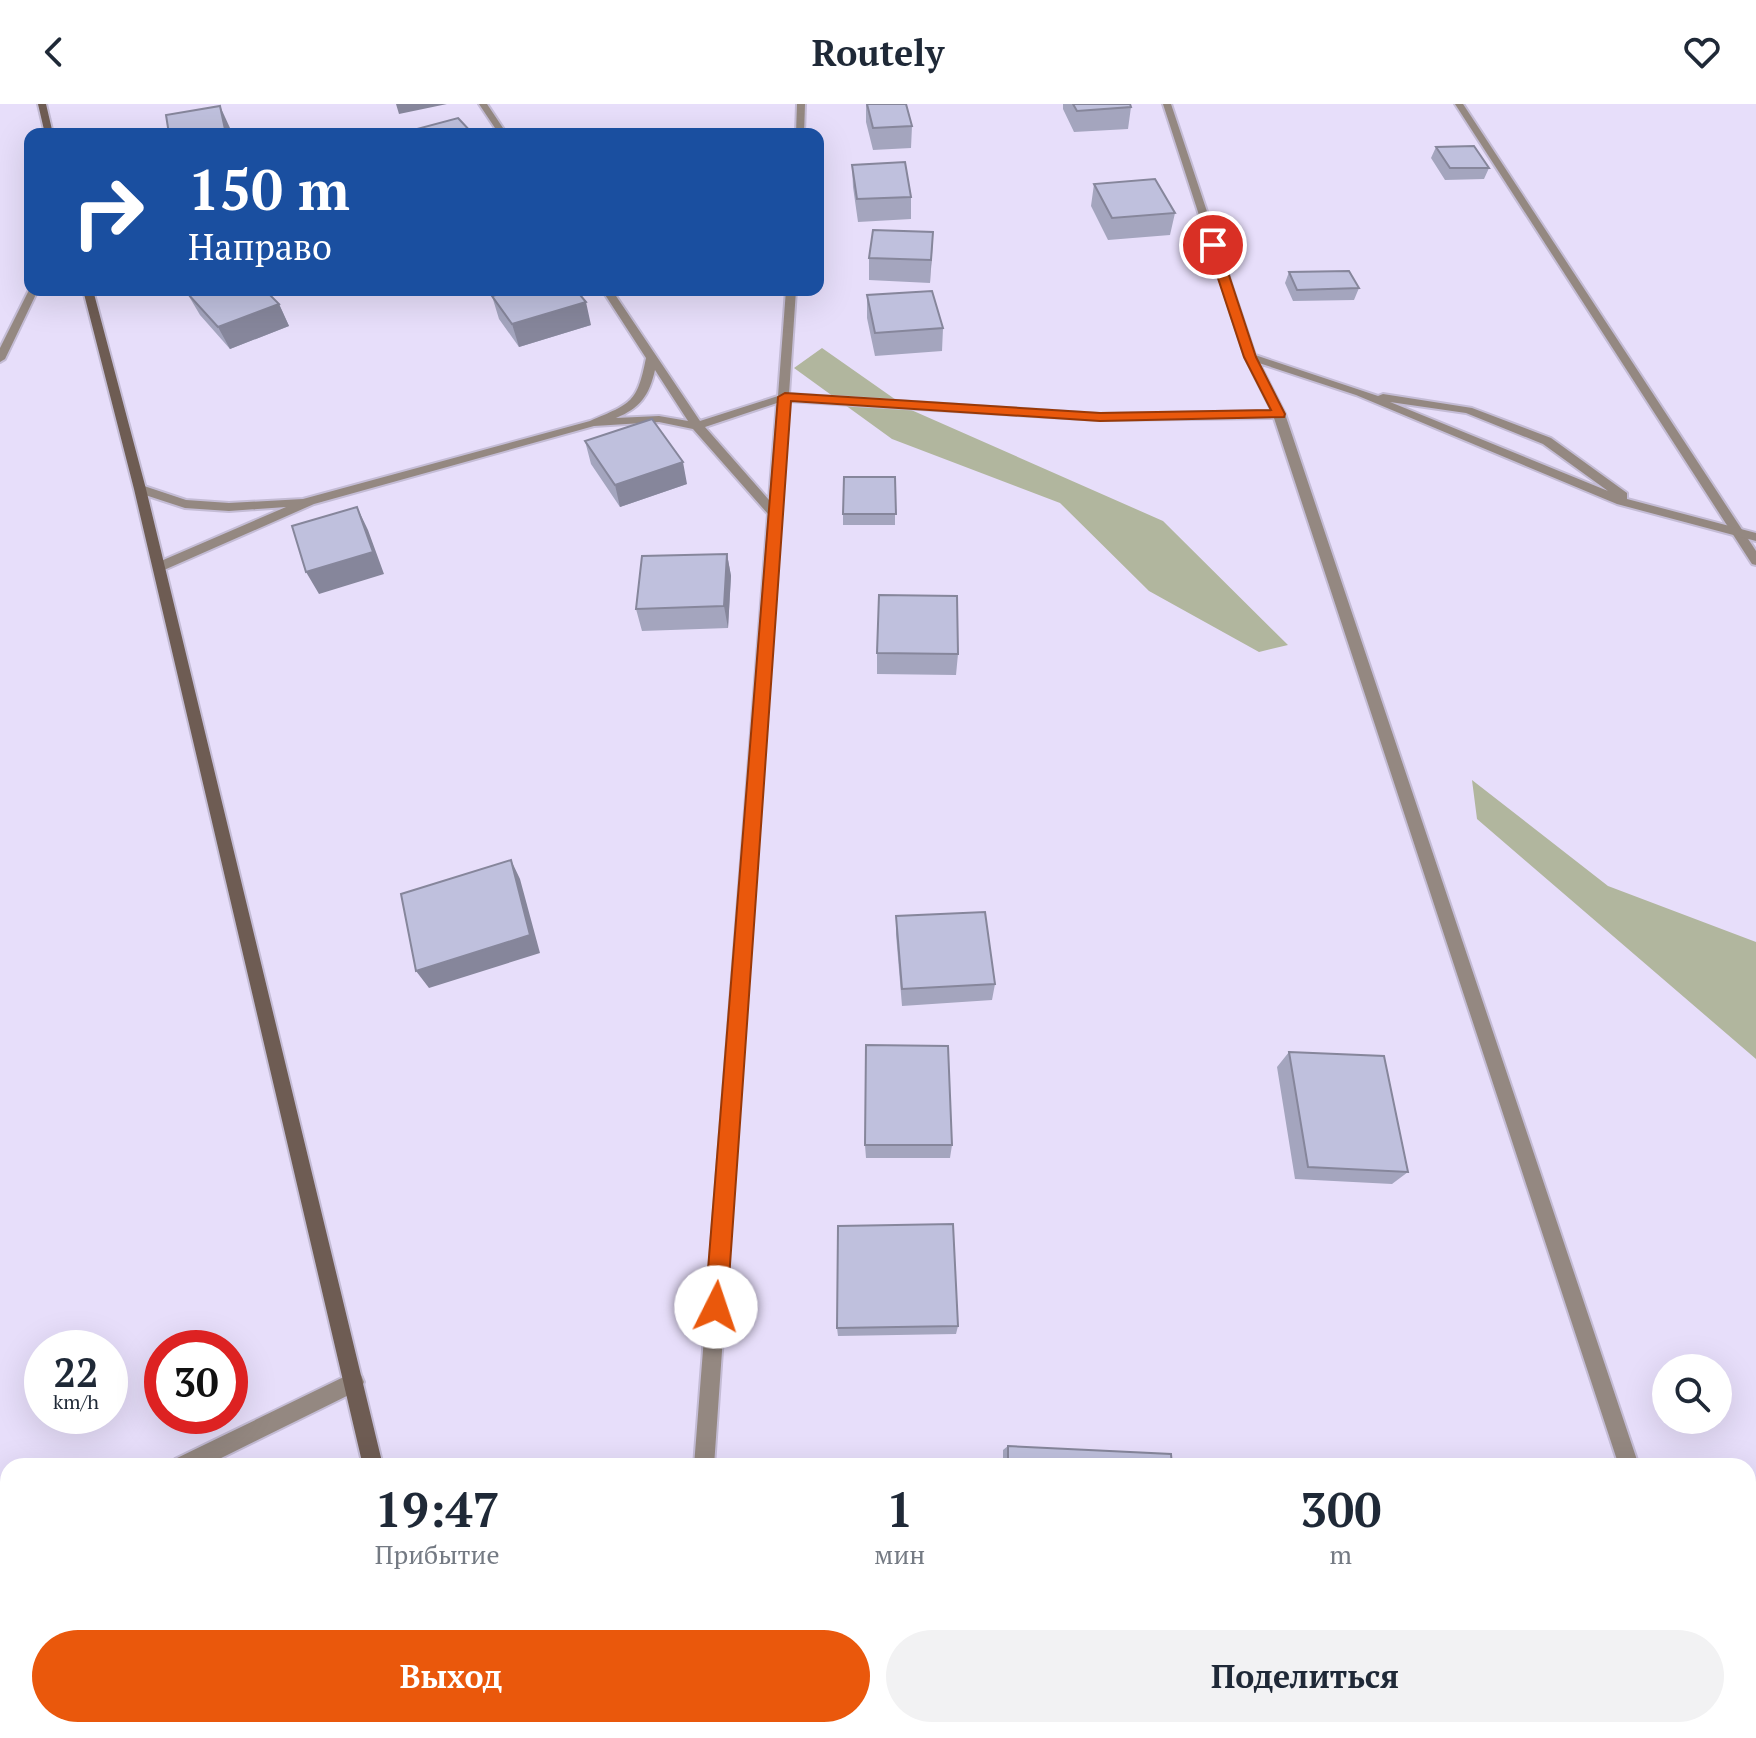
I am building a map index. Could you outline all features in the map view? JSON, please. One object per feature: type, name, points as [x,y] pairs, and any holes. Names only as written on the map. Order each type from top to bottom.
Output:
[{"type":"street","points":[[42,104],[48,128]]},
{"type":"street","points":[[483,104],[499,128]]},
{"type":"street","points":[[800,128],[801,104]]},
{"type":"street","points":[[1167,104],[1250,357],[1279,414],[1626,1458]]},
{"type":"street","points":[[1459,104],[1756,561]]},
{"type":"street","points":[[0,359],[30,296]]},
{"type":"street","points":[[90,296],[159,567],[371,1458]]},
{"type":"street","points":[[611,296],[697,426],[774,513]]},
{"type":"street","points":[[705,1458],[791,296]]},
{"type":"street","points":[[159,567],[310,501],[594,423],[636,405],[646,388],[652,357]]},
{"type":"street","points":[[1250,357],[1360,393],[1637,506],[1756,537]]},
{"type":"street","points":[[1360,393],[1468,410],[1547,441],[1637,506]]},
{"type":"street","points":[[594,423],[659,419],[697,426],[785,397],[1100,417],[1279,414]]},
{"type":"street","points":[[140,489],[185,504],[229,507],[310,501]]},
{"type":"street","points":[[198,1458],[354,1382]]},
{"type":"green space","points":[[822,348],[909,409],[1163,521],[1288,645],[1259,652],[1149,591],[1060,503],[892,439],[794,368]]},
{"type":"green space","points":[[1472,780],[1608,886],[1756,942],[1756,1059],[1477,819]]},
{"type":"building","points":[[867,104],[906,104],[912,126],[873,128]]},
{"type":"building","points":[[1073,104],[1130,104],[1131,107],[1077,111]]},
{"type":"building","points":[[220,106],[225,128],[168,128],[166,115]]},
{"type":"building","points":[[458,118],[467,128],[420,128]]},
{"type":"building","points":[[1474,146],[1489,168],[1450,168],[1436,147]]},
{"type":"building","points":[[905,162],[911,197],[857,199],[852,165]]},
{"type":"building","points":[[1155,179],[1175,213],[1112,218],[1094,184]]},
{"type":"building","points":[[873,230],[933,232],[931,260],[869,258]]},
{"type":"building","points":[[1349,271],[1359,288],[1297,290],[1289,272]]},
{"type":"building","points":[[932,291],[943,328],[875,333],[867,295]]},
{"type":"building","points":[[190,296],[271,296],[279,304],[218,327]]},
{"type":"building","points":[[492,296],[581,296],[586,302],[512,324]]},
{"type":"building","points":[[652,419],[683,462],[615,485],[585,441]]},
{"type":"building","points":[[844,477],[895,477],[896,514],[843,514]]},
{"type":"building","points":[[357,507],[373,552],[306,572],[292,526]]},
{"type":"building","points":[[727,554],[724,606],[636,609],[642,556]]},
{"type":"building","points":[[879,595],[957,596],[958,654],[877,653]]},
{"type":"building","points":[[511,860],[530,935],[416,971],[401,894]]},
{"type":"building","points":[[985,912],[995,984],[902,989],[896,916]]},
{"type":"building","points":[[866,1045],[948,1046],[952,1145],[865,1145]]},
{"type":"building","points":[[1289,1052],[1384,1056],[1408,1172],[1308,1167]]},
{"type":"building","points":[[953,1224],[958,1326],[837,1328],[838,1226]]},
{"type":"building","points":[[1008,1446],[1171,1454],[1171,1458],[1008,1458]]},
{"type":"route","points":[[716,1307],[785,397],[1100,417],[1279,414],[1250,357],[1213,245]]}]
